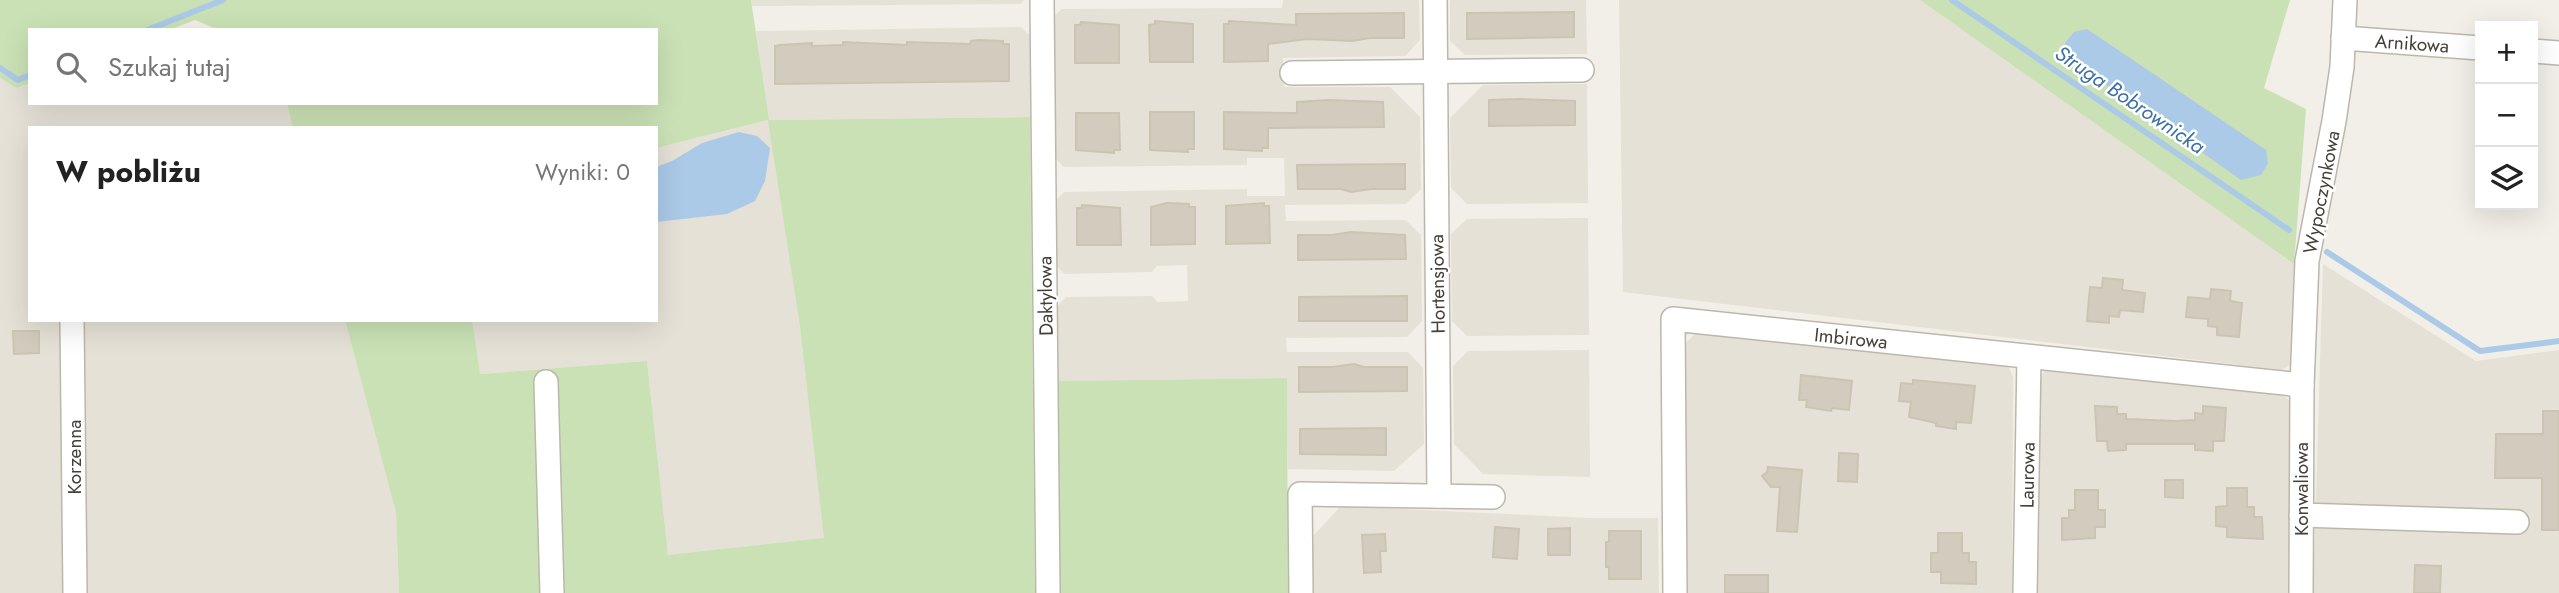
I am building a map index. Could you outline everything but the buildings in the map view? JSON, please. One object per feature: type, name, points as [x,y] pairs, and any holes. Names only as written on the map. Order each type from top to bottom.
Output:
[{"type":"street","name":"Daktylowa","points":[[1042,0],[1048,593]]},
{"type":"street","name":"Hortensjowa","points":[[1435,0],[1439,496]]},
{"type":"street","name":"Wypoczynkowa","points":[[2302,385],[2307,261],[2334,121],[2345,0]]},
{"type":"street","name":"Arnikowa","points":[[2343,38],[2475,48]]},
{"type":"street","points":[[2538,51],[2559,53]]},
{"type":"street","points":[[1292,73],[1583,70]]},
{"type":"street","name":"Imbirowa","points":[[1675,593],[1673,319],[2302,385]]},
{"type":"street","name":"Korzenna","points":[[72,322],[75,593]]},
{"type":"street","name":"Laurowa","points":[[2025,593],[2029,357]]},
{"type":"street","points":[[546,382],[552,593]]},
{"type":"street","name":"Konwaliowa","points":[[2301,593],[2302,385]]},
{"type":"street","points":[[1301,593],[1300,494],[1493,497]]},
{"type":"street","points":[[2301,515],[2517,522]]},
{"type":"shaded area","points":[[751,0],[1024,0],[1021,4],[752,6]]},
{"type":"shaded area","points":[[1283,0],[1419,0],[1420,40],[1405,56],[1283,58],[1284,87],[1390,87],[1420,117],[1421,189],[1406,204],[1285,205],[1286,221],[1406,220],[1421,235],[1422,321],[1407,337],[1286,338],[1287,352],[1408,352],[1423,368],[1424,444],[1394,471],[1288,469],[1286,378],[1057,381],[1057,307],[1066,297],[1152,296],[1158,302],[1188,301],[1187,265],[1157,266],[1152,272],[1064,274],[1056,265],[1055,201],[1064,192],[1247,189],[1247,196],[1285,196],[1284,158],[1247,158],[1247,165],[1064,167],[1055,158],[1053,17],[1062,9],[1282,8]]},
{"type":"shaded area","points":[[1450,0],[1586,0],[1587,54],[1465,55],[1450,41]]},
{"type":"shaded area","points":[[1619,0],[1920,0],[2294,264],[2294,362],[2282,370],[1623,292]]},
{"type":"shaded area","points":[[1021,27],[1030,36],[1030,117],[769,120],[800,327],[825,539],[668,556],[647,361],[479,374],[472,322],[658,322],[658,148],[768,120],[756,31]]},
{"type":"shaded area","points":[[0,78],[16,88],[28,84],[28,105],[287,105],[293,126],[28,126],[28,322],[346,322],[396,513],[399,593],[0,593]]},
{"type":"shaded area","points":[[1587,84],[1588,203],[1467,204],[1451,188],[1450,118],[1483,85]]},
{"type":"shaded area","points":[[1588,218],[1589,335],[1467,336],[1452,321],[1451,234],[1467,219]]},
{"type":"shaded area","points":[[2323,264],[2476,361],[2559,350],[2559,593],[2313,593]]},
{"type":"shaded area","points":[[1696,333],[2008,366],[2013,377],[2012,593],[1682,593],[1681,348]]},
{"type":"shaded area","points":[[1589,350],[1590,477],[1483,474],[1454,444],[1453,366],[1468,351]]},
{"type":"shaded area","points":[[2046,369],[2282,394],[2294,405],[2292,593],[2036,593],[2038,380]]},
{"type":"shaded area","points":[[1341,506],[1591,518],[1658,518],[1659,593],[1313,593],[1313,536]]},
{"type":"green space","points":[[0,0],[751,0],[769,120],[1030,117],[1035,593],[399,593],[396,513],[346,322],[472,322],[480,374],[647,361],[668,555],[824,538],[800,327],[768,120],[658,148],[658,126],[293,126],[287,105],[658,105],[658,28],[214,28],[195,20],[174,28],[28,28],[28,84],[16,88],[0,78]]},
{"type":"green space","points":[[1920,0],[2290,0],[2264,88],[2306,109],[2294,264]]},
{"type":"green space","points":[[1287,378],[1288,593],[1059,593],[1057,381]]},
{"type":"water","points":[[2087,29],[2266,150],[2268,163],[2261,175],[2241,180],[2070,59],[2065,43],[2074,32]]},
{"type":"water","points":[[739,132],[757,136],[770,148],[765,181],[755,201],[727,214],[658,222],[658,166],[702,143]]},
{"type":"waterway","name":"Struga Bobrownicka","points":[[152,28],[223,0]]},
{"type":"waterway","name":"Struga Bobrownicka","points":[[1952,0],[2289,230]]},
{"type":"waterway","name":"Struga Bobrownicka","points":[[0,68],[18,80],[28,76]]},
{"type":"waterway","name":"Struga Bobrownicka","points":[[2327,252],[2480,351],[2559,341]]}]
